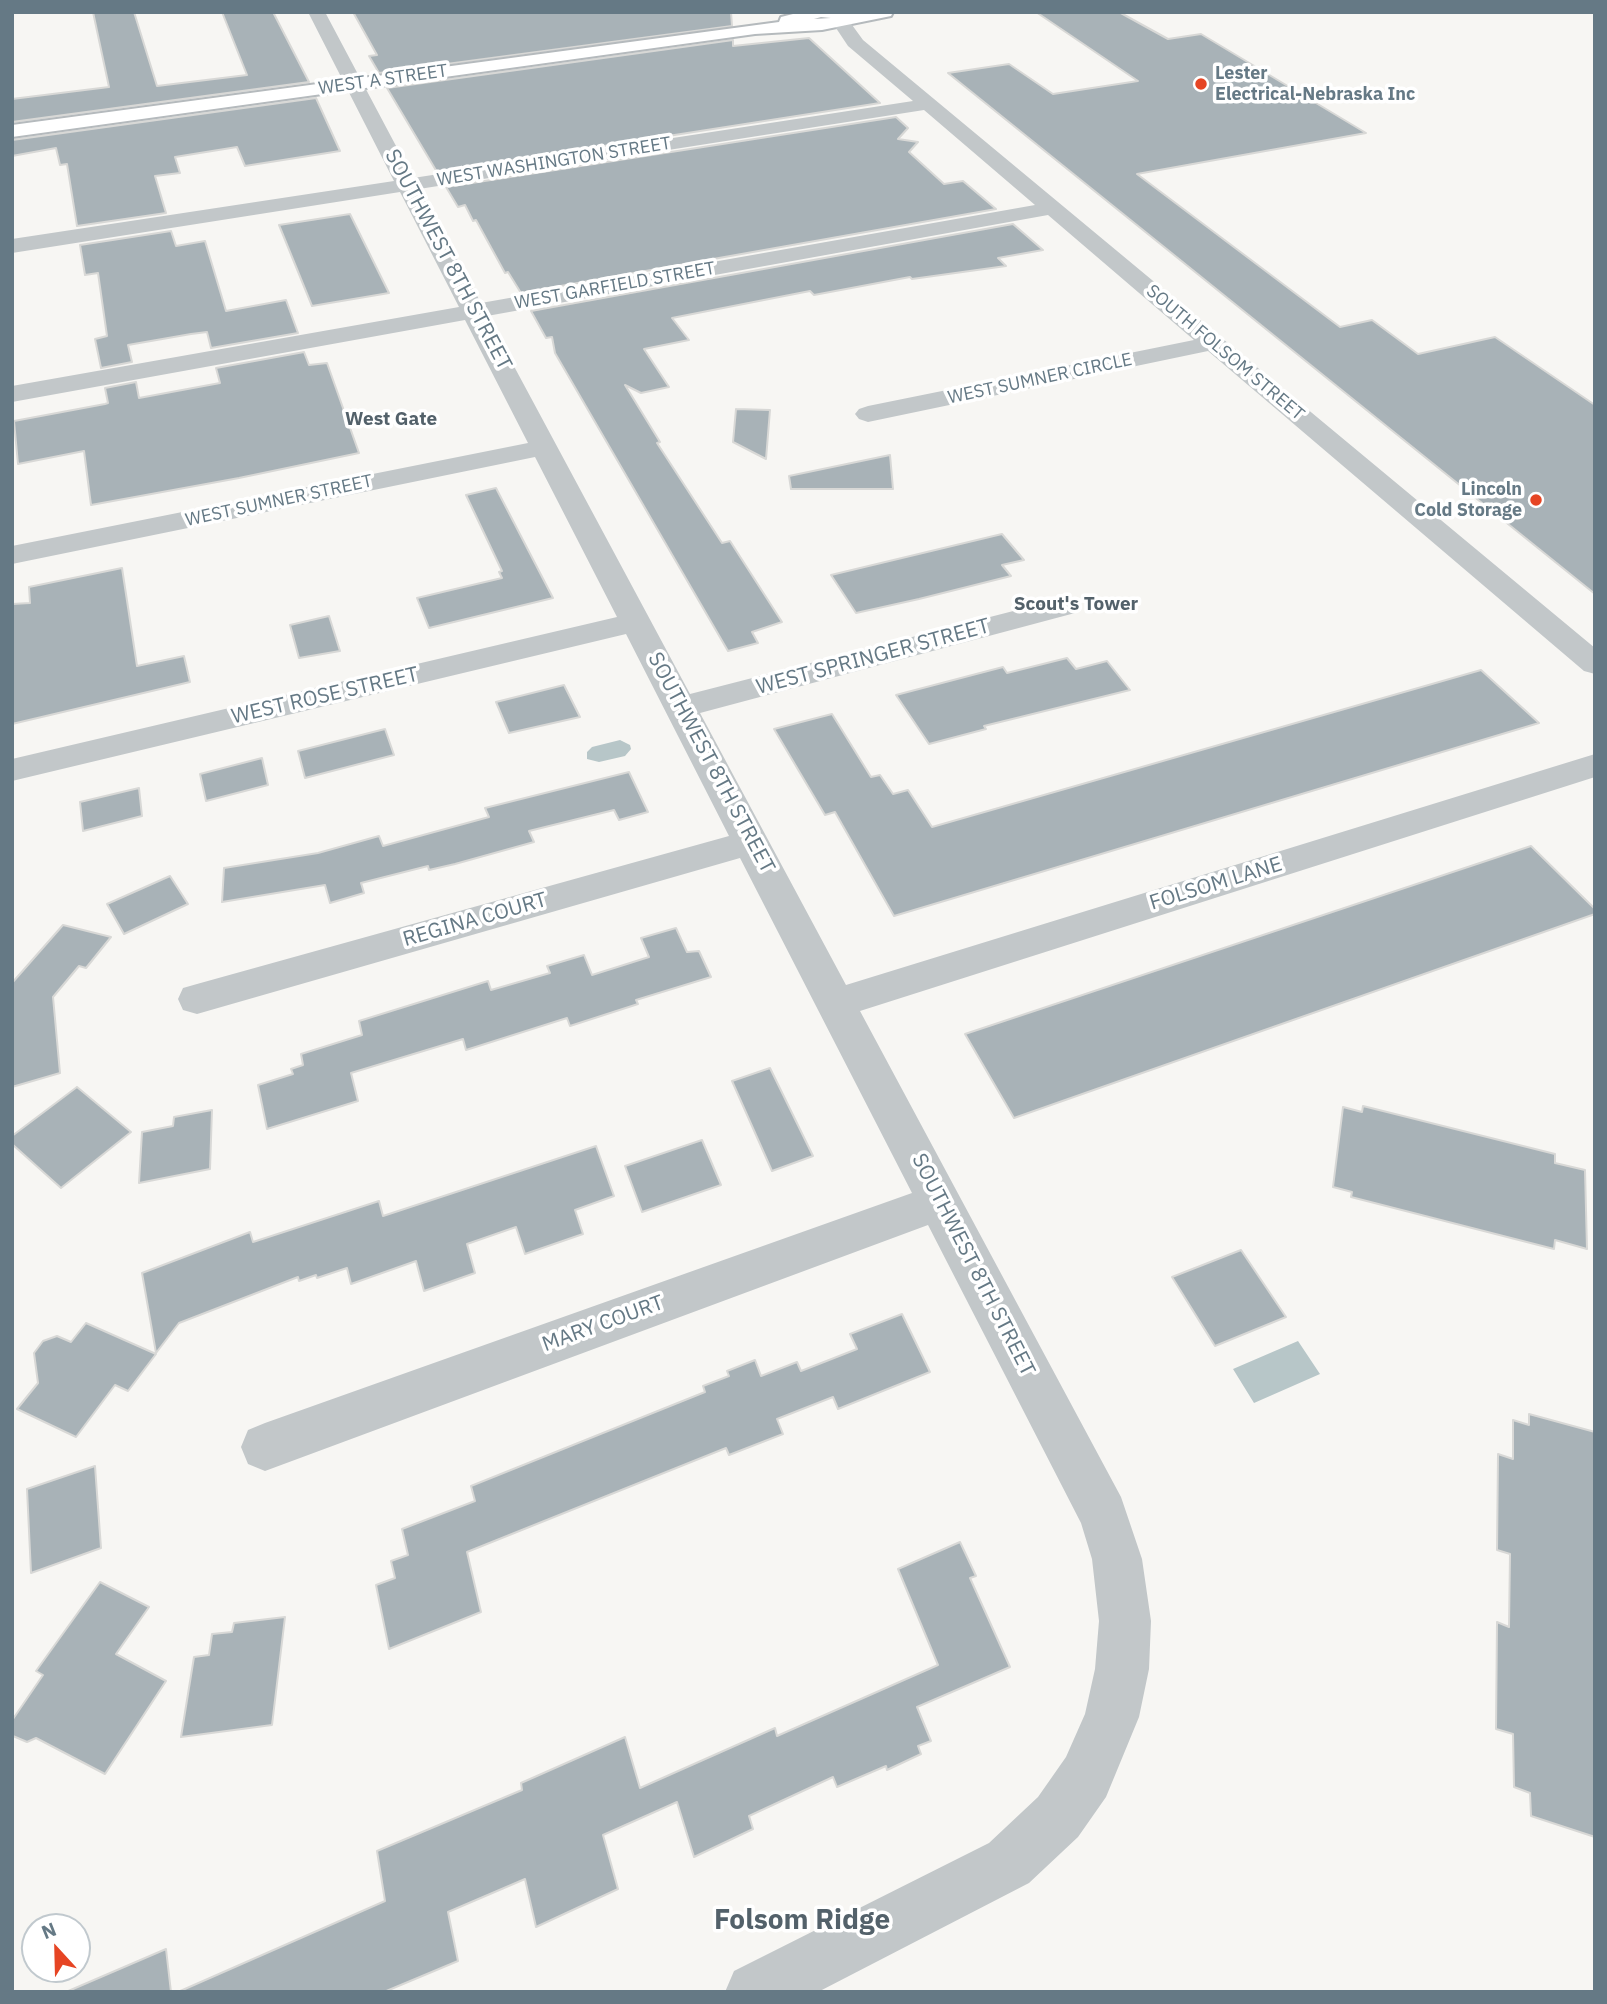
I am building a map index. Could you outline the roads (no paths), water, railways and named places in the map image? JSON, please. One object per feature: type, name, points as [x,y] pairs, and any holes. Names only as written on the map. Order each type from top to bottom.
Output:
[{"type":"main road","points":[[845,17],[885,12]]},
{"type":"main road","name":"WEST A STREET","points":[[12,131],[812,19],[845,17]]},
{"type":"street","name":"SOUTHWEST 8TH STREET","points":[[316,12],[475,311],[1103,1515],[1117,1559],[1125,1621],[1122,1669],[1112,1717],[1086,1777],[1058,1817],[1009,1863],[755,1992]]},
{"type":"street","name":"SOUTH FOLSOM STREET","points":[[845,17],[842,27],[854,37],[854,42]]},
{"type":"street","name":"SOUTH FOLSOM STREET","points":[[812,19],[843,39],[854,42],[1595,664]]},
{"type":"street","name":"WEST WASHINGTON STREET","points":[[12,246],[929,104]]},
{"type":"street","name":"WEST GARFIELD STREET","points":[[12,394],[1053,208]]},
{"type":"street","name":"WEST SUMNER CIRCLE","points":[[868,414],[1213,343]]},
{"type":"street","name":"WEST SUMNER STREET","points":[[12,555],[545,447]]},
{"type":"street","name":"WEST SPRINGER STREET","points":[[682,707],[1064,607]]},
{"type":"street","name":"WEST ROSE STREET","points":[[12,770],[637,622]]},
{"type":"street","name":"FOLSOM LANE","points":[[836,1003],[1595,765]]},
{"type":"street","name":"REGINA COURT","points":[[197,999],[752,842]]},
{"type":"street","name":"MARY COURT","points":[[265,1447],[940,1202]]},
{"type":"place","name":"Lester Electrical-Nebraska Inc","points":[[1201,84]]},
{"type":"place","name":"Lincoln Cold Storage","points":[[1536,500]]},
{"type":"district","name":"West Gate","points":[[391,420]]},
{"type":"district","name":"Scout's Tower","points":[[1076,605]]},
{"type":"district","name":"Folsom Ridge","points":[[802,1921]]}]
